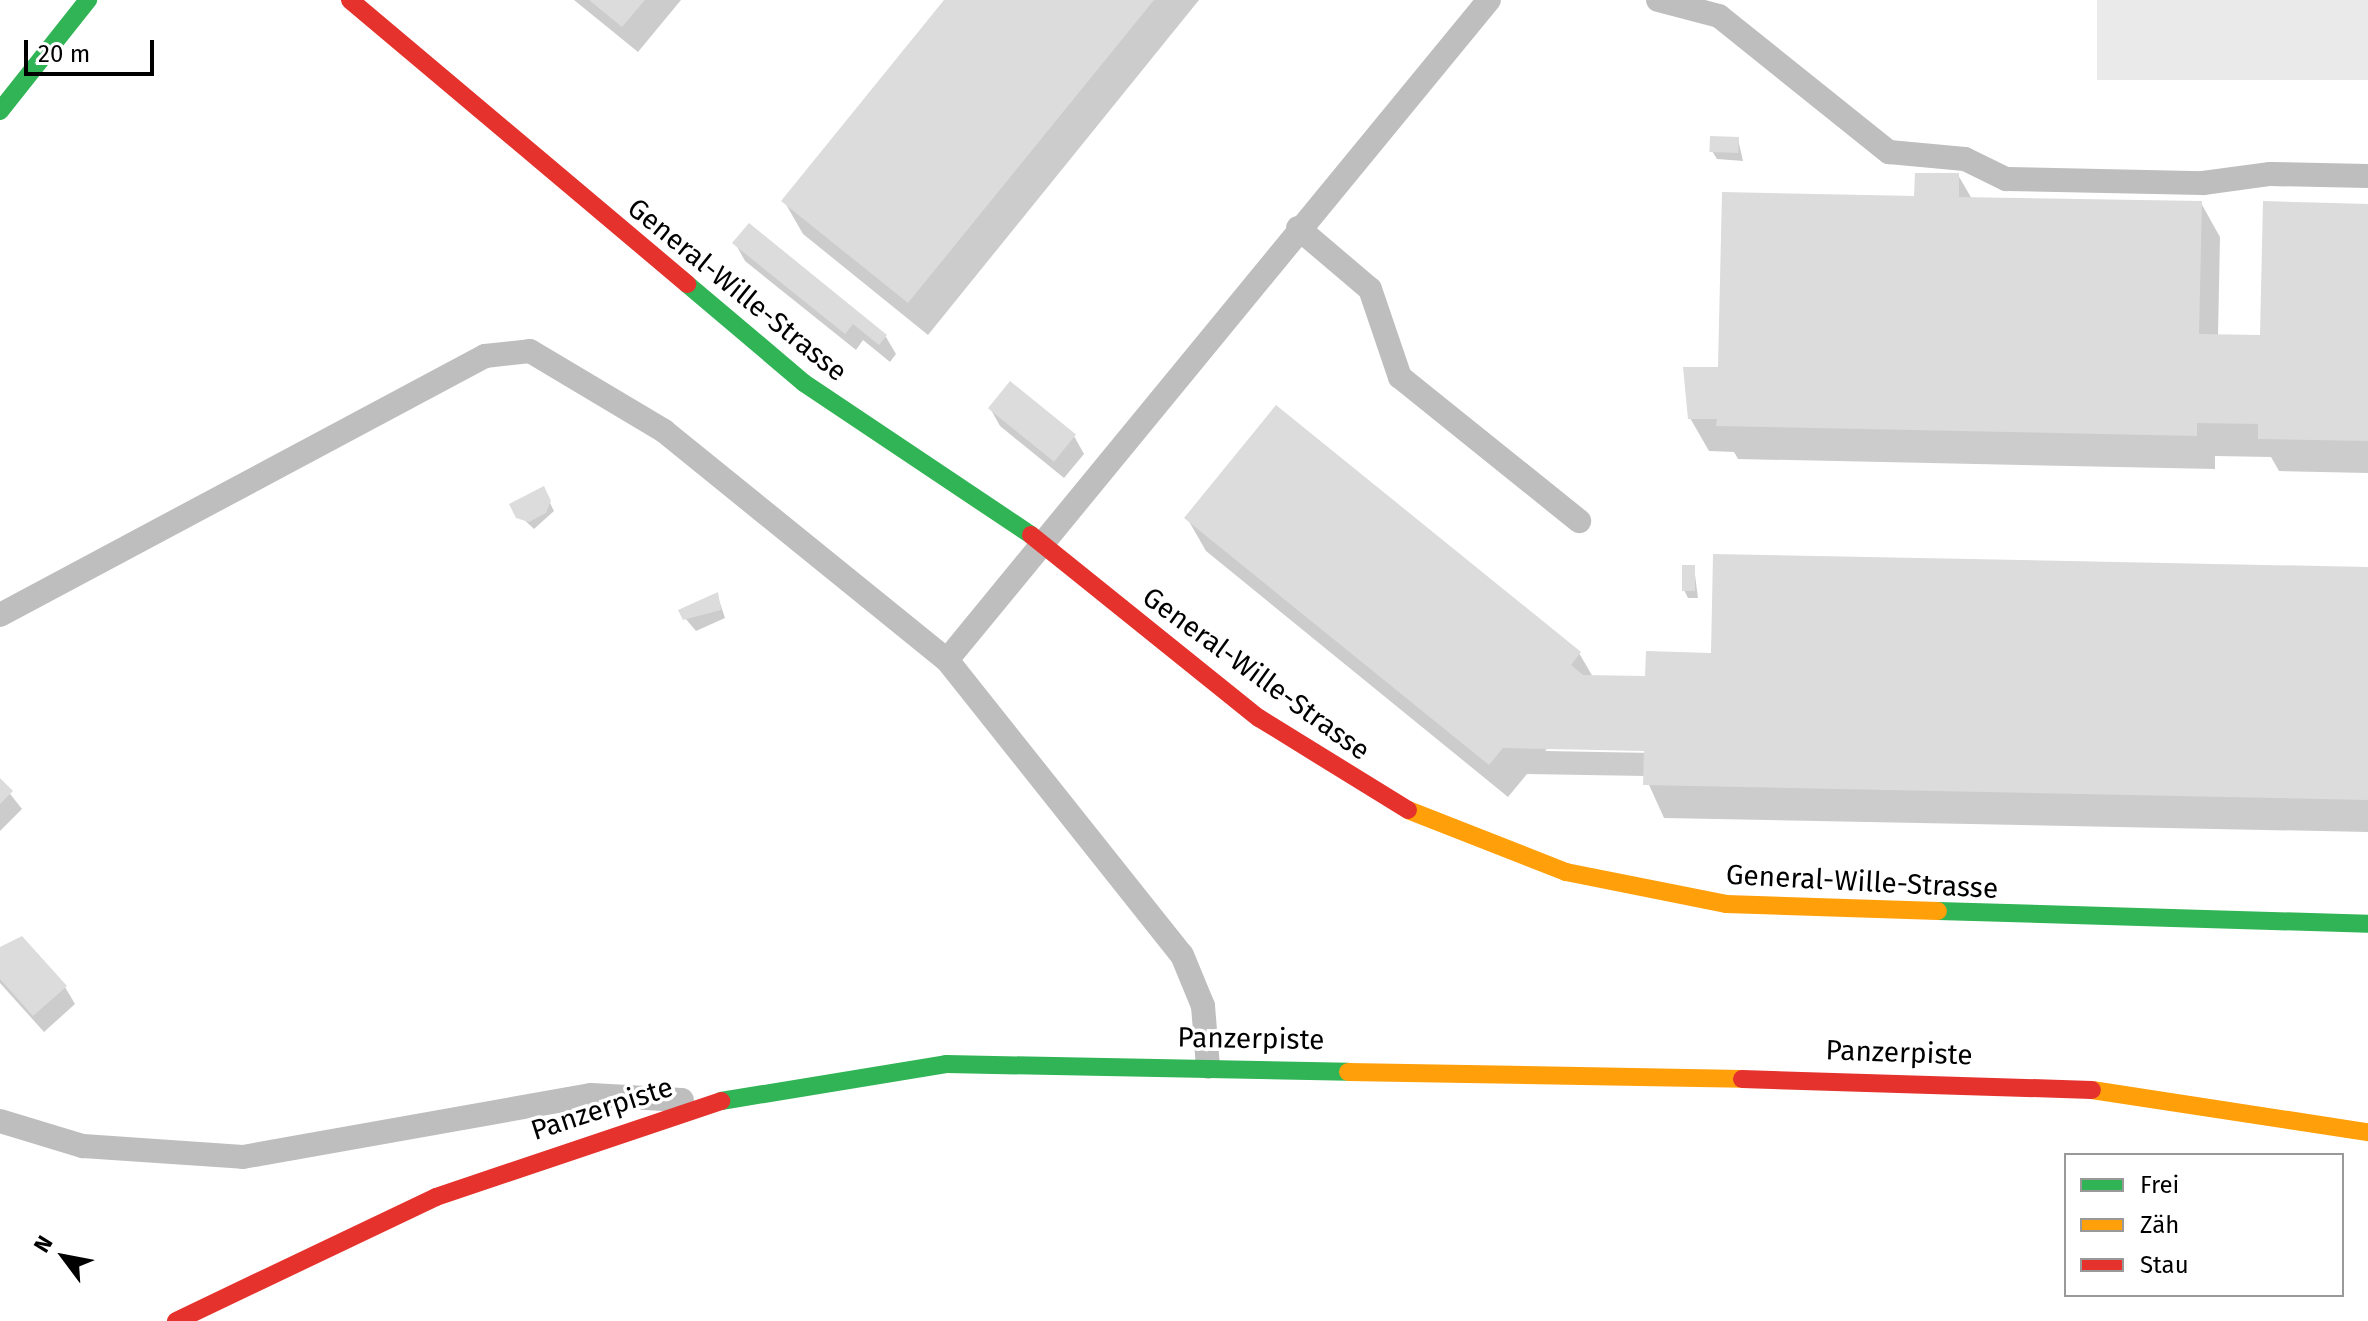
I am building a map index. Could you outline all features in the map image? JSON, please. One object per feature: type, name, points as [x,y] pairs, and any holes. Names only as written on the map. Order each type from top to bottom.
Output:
[{"type":"main road","points":[[0,111],[88,0]]},
{"type":"main road","name":"General-Wille-Strasse","points":[[350,0],[804,383],[989,501],[1270,726],[1440,826],[1566,872],[1726,904],[2368,924]]},
{"type":"main road","name":"Panzerpiste","points":[[176,1321],[436,1197],[716,1102],[946,1064],[2030,1085],[2158,1095],[2368,1132]]},
{"type":"lane","points":[[947,660],[1082,488],[1489,0]]},
{"type":"lane","points":[[1658,0],[1719,16],[1889,152],[1965,159],[2006,179],[2203,183],[2270,174],[2368,176]]},
{"type":"lane","points":[[1298,228],[1370,289],[1400,377],[1579,521]]},
{"type":"lane","points":[[0,615],[508,349],[554,361],[664,431],[947,660],[1182,955],[1203,1006],[1208,1067]]},
{"type":"lane","points":[[0,1121],[83,1146],[243,1157],[591,1095],[716,1102]]},
{"type":"shaded area","points":[[2097,0],[2368,0],[2368,80],[2097,80]]},
{"type":"building","points":[[589,0],[645,0],[622,27]]},
{"type":"building","points":[[944,0],[1154,0],[908,303],[781,201]]},
{"type":"building","points":[[1710,136],[1739,137],[1738,153],[1709,152]]},
{"type":"building","points":[[1915,173],[1959,173],[1959,197],[2202,201],[2199,334],[2260,335],[2263,201],[2368,204],[2368,441],[2258,439],[2258,424],[2197,423],[2197,436],[1716,426],[1717,419],[1688,419],[1683,367],[1718,367],[1722,192],[1914,196]]},
{"type":"building","points":[[749,223],[887,335],[879,345],[853,324],[845,334],[732,243]]},
{"type":"building","points":[[1010,381],[1076,434],[1054,462],[988,408]]},
{"type":"building","points":[[1276,405],[1581,652],[1571,665],[1583,675],[1645,676],[1646,651],[1711,653],[1713,554],[2368,567],[2368,800],[1643,785],[1644,751],[1503,748],[1489,765],[1184,518]]},
{"type":"building","points":[[544,486],[551,501],[546,513],[529,522],[516,518],[509,504]]},
{"type":"building","points":[[1682,565],[1695,565],[1695,591],[1682,591]]},
{"type":"building","points":[[718,592],[721,610],[683,620],[678,610]]},
{"type":"building","points":[[0,778],[13,791],[0,804]]},
{"type":"building","points":[[22,936],[67,986],[33,1016],[0,979],[0,947]]},
{"type":"traffic: fast","points":[[0,111],[88,0]]},
{"type":"traffic: fast","points":[[687,284],[804,383],[1031,535]]},
{"type":"traffic: fast","points":[[1938,911],[2368,924]]},
{"type":"traffic: fast","points":[[721,1101],[946,1064],[1348,1072]]},
{"type":"traffic: slow","points":[[1408,810],[1566,872],[1726,904],[1938,911]]},
{"type":"traffic: slow","points":[[1348,1072],[1742,1079]]},
{"type":"traffic: slow","points":[[2092,1090],[2368,1132]]},
{"type":"traffic: jam","points":[[350,0],[687,284]]},
{"type":"traffic: jam","points":[[1031,535],[1259,718],[1408,810]]},
{"type":"traffic: jam","points":[[1742,1079],[2092,1090]]},
{"type":"traffic: jam","points":[[176,1321],[436,1197],[721,1101]]}]
